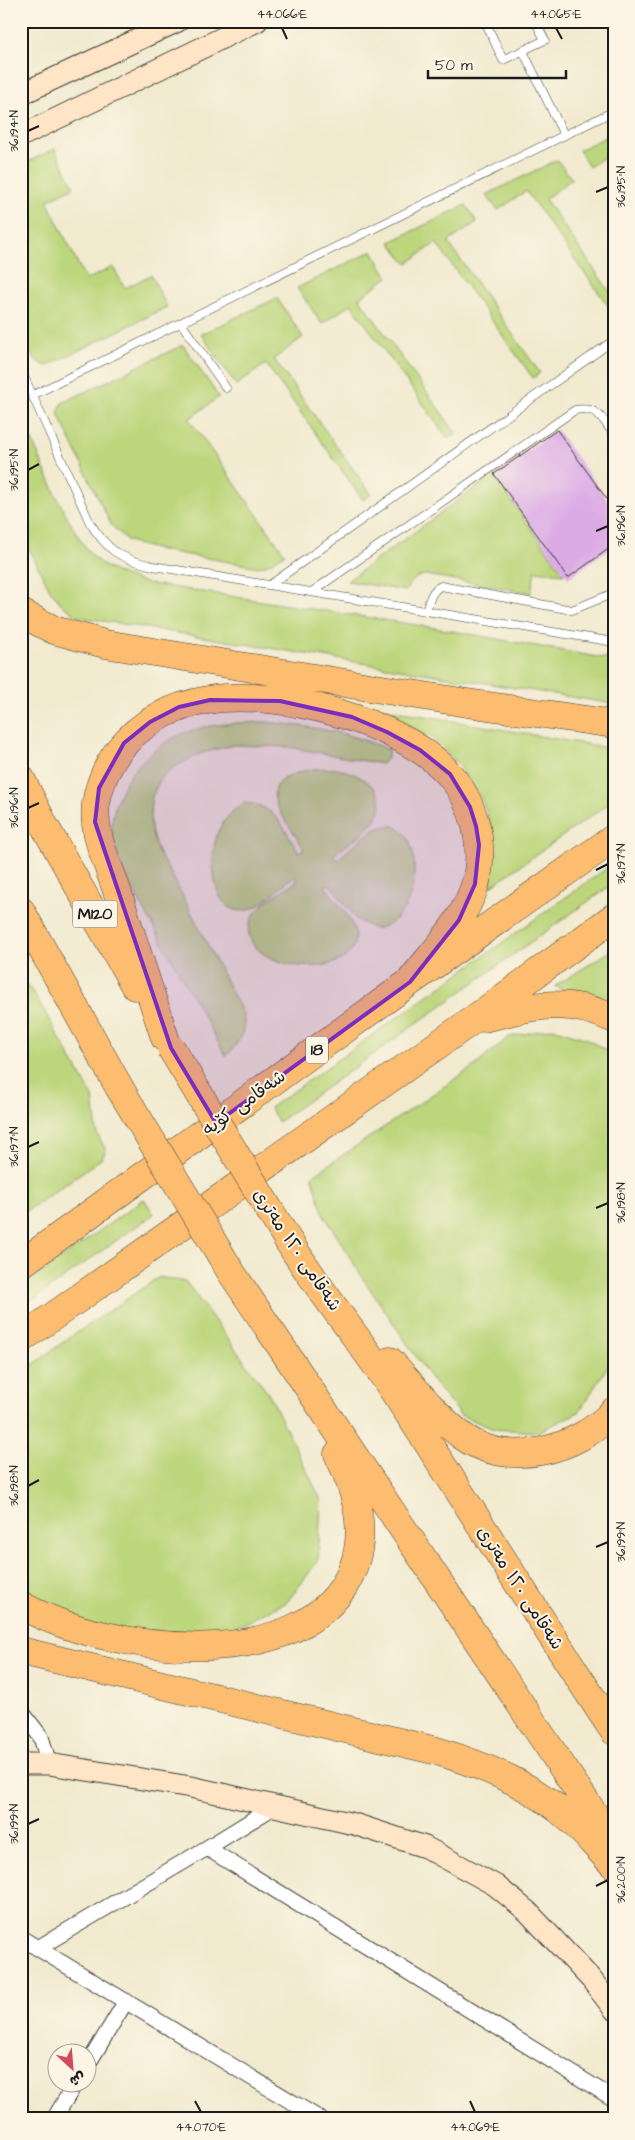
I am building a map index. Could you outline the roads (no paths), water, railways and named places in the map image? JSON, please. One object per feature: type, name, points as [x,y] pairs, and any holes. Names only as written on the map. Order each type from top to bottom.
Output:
[{"type":"highway","points":[[21,612],[54,630],[112,646],[468,703],[614,724]]},
{"type":"highway","points":[[168,1043],[98,839],[95,822],[96,805],[99,788],[105,772],[124,744],[138,731],[164,713],[194,703],[244,698],[317,707],[352,717],[387,732],[428,755],[450,774],[470,807],[476,826],[479,845],[475,884],[468,903],[458,920],[410,982]]},
{"type":"highway","name":"شەقامی ١٢٠ مەتری","points":[[21,779],[49,833],[168,1043],[306,1270],[358,1338],[390,1385],[552,1638],[614,1731]]},
{"type":"highway","name":"شەقامی کۆیە","points":[[21,1264],[410,982],[614,838]]},
{"type":"highway","points":[[21,911],[104,1062],[231,1272],[614,1844]]},
{"type":"highway","points":[[21,1338],[470,1022],[614,917]]},
{"type":"highway","points":[[21,943],[36,960],[104,1062]]},
{"type":"highway","points":[[470,1022],[541,1005],[562,1004],[582,1007],[614,1020]]},
{"type":"highway","points":[[306,1270],[436,1411],[461,1435],[473,1442],[498,1451],[525,1453],[538,1451],[568,1443],[584,1435],[614,1411]]},
{"type":"highway","points":[[21,1605],[68,1626],[122,1641],[168,1646],[205,1646],[251,1640],[287,1632],[313,1619],[334,1600],[350,1576],[358,1549],[360,1528],[356,1503],[338,1454],[253,1306]]},
{"type":"highway","points":[[21,1651],[428,1749],[466,1760],[522,1785],[547,1802],[571,1820],[614,1866]]},
{"type":"street","points":[[21,94],[178,21]]},
{"type":"street","points":[[21,136],[258,21]]},
{"type":"street","points":[[21,1711],[42,1737],[49,1764]]},
{"type":"street","points":[[21,1764],[49,1764],[191,1787],[354,1824],[425,1847],[495,1885],[528,1912],[591,1979],[614,2009]]},
{"type":"street","points":[[38,1948],[275,1806]]},
{"type":"street","points":[[206,1848],[614,2099]]},
{"type":"street","points":[[21,1938],[320,2119]]},
{"type":"street","points":[[98,2047],[126,2001]]},
{"type":"street","points":[[54,2119],[70,2092]]},
{"type":"lane","points":[[485,21],[503,60],[545,40],[535,21]]},
{"type":"lane","points":[[523,50],[564,135]]},
{"type":"lane","points":[[33,395],[614,111]]},
{"type":"lane","points":[[181,323],[226,388]]},
{"type":"lane","points":[[270,585],[614,340]]},
{"type":"lane","points":[[21,370],[90,523],[102,542],[115,553],[153,566],[614,642]]},
{"type":"lane","points":[[312,592],[575,410],[587,408],[598,413],[614,435]]},
{"type":"lane","points":[[426,612],[436,588],[441,586],[572,610],[614,593]]}]
